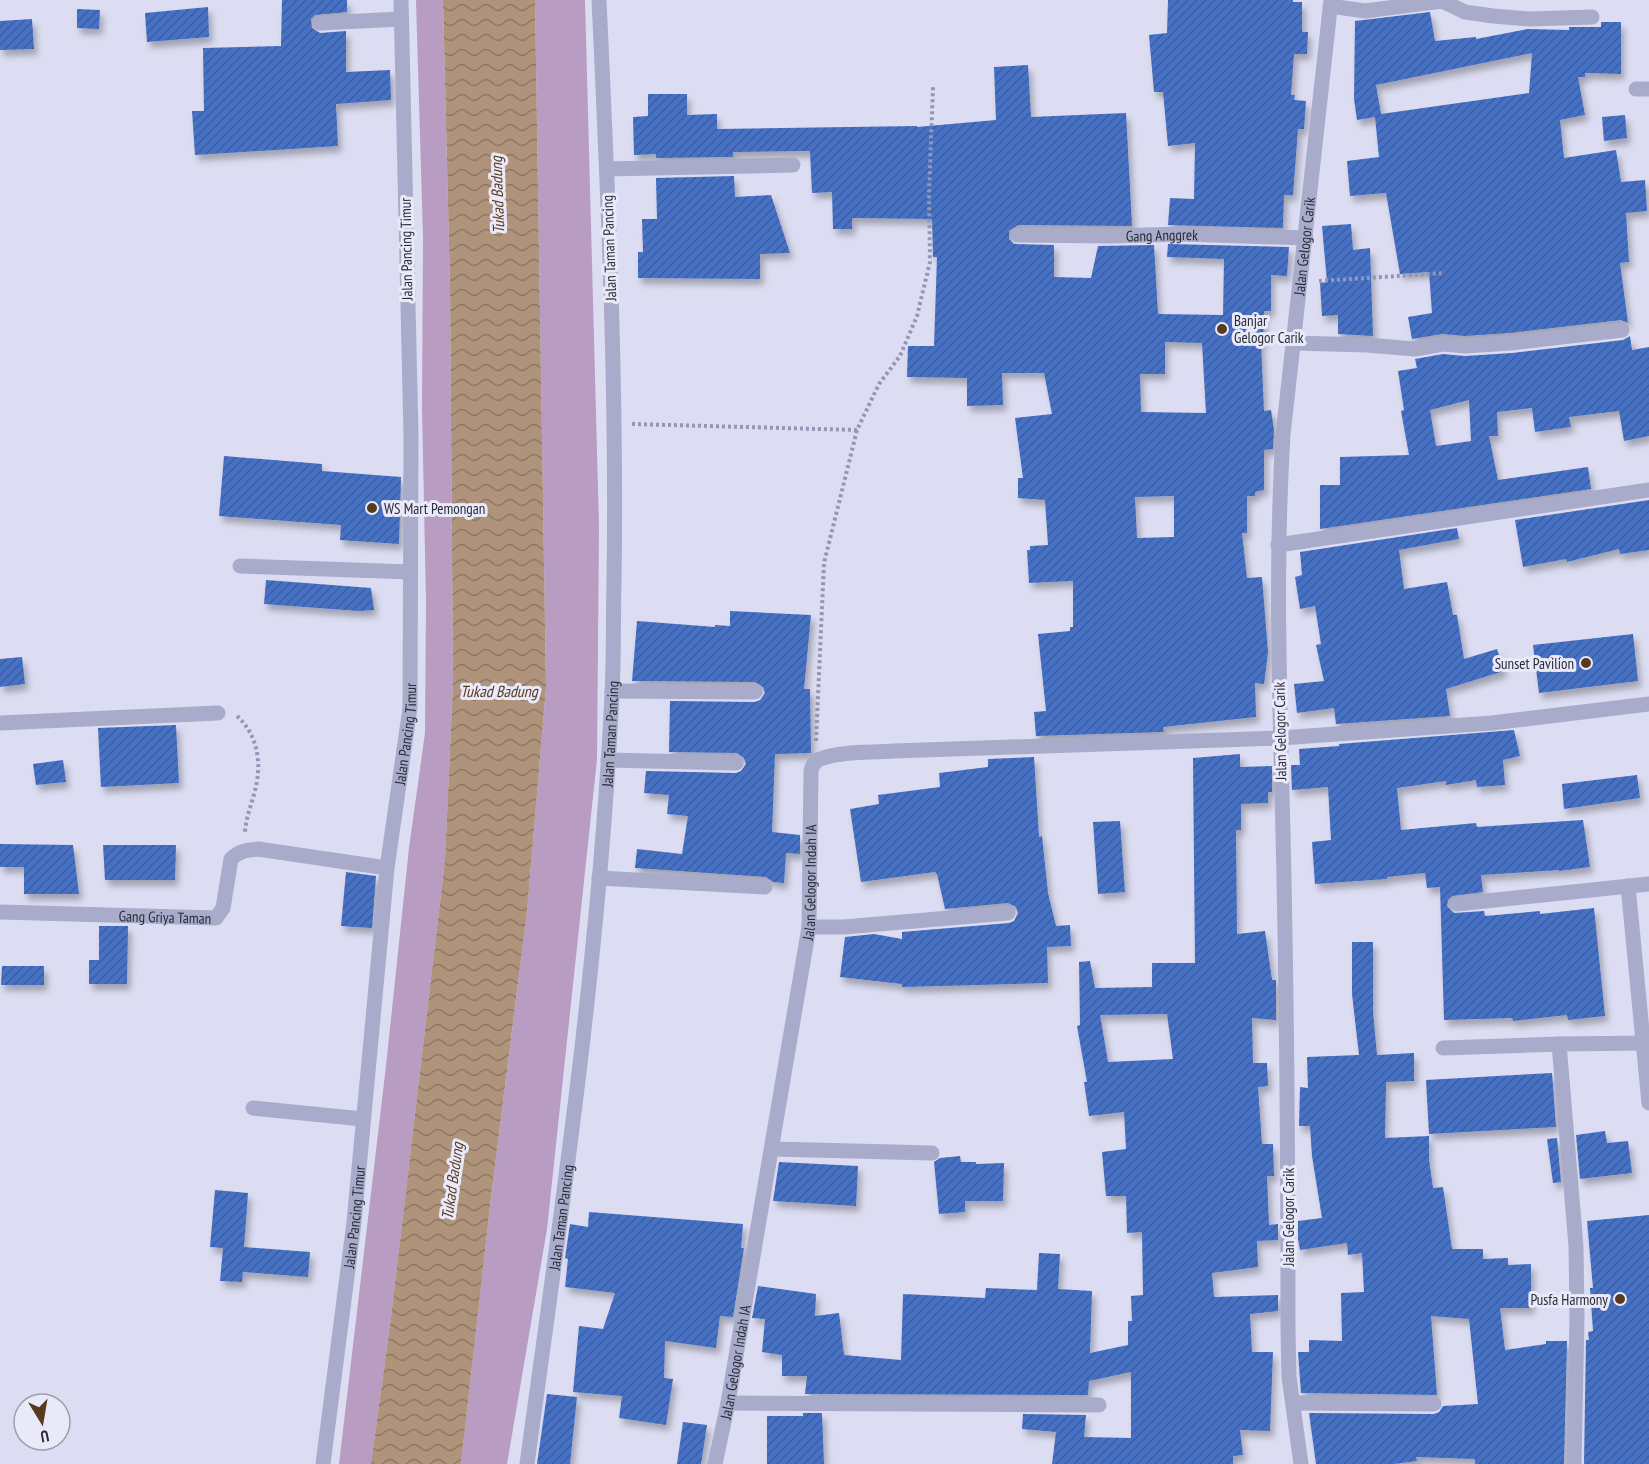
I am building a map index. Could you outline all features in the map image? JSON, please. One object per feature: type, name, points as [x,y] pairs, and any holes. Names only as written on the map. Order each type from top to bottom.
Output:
[{"type":"street","name":"Jalan Pancing Timur","points":[[323,1464],[354,1221],[387,868],[410,708],[411,436],[401,0]]},
{"type":"street","name":"Jalan Taman Pancing","points":[[527,1464],[574,1124],[599,878],[612,691],[615,424],[599,0]]},
{"type":"street","points":[[1330,3],[1365,11],[1442,1],[1465,12],[1493,16],[1529,19],[1592,17]]},
{"type":"street","name":"Jalan Gelogor Carik","points":[[1301,1464],[1289,1377],[1287,1046],[1278,545],[1283,435],[1330,3]]},
{"type":"street","points":[[320,23],[401,20]]},
{"type":"street","points":[[607,169],[793,165]]},
{"type":"street","name":"Gang Anggrek","points":[[1018,235],[1185,234],[1306,238]]},
{"type":"street","points":[[1294,343],[1415,349],[1443,344],[1511,343],[1622,330]]},
{"type":"street","points":[[1278,545],[1649,490]]},
{"type":"street","points":[[240,566],[410,572]]},
{"type":"street","points":[[612,691],[755,692]]},
{"type":"street","points":[[815,763],[823,758],[894,751],[1280,738],[1492,723],[1649,704]]},
{"type":"street","points":[[0,723],[218,713]]},
{"type":"street","points":[[608,760],[736,763]]},
{"type":"street","name":"Jalan Gelogor Indah IA","points":[[714,1464],[728,1403],[809,927],[811,771],[815,763]]},
{"type":"street","points":[[244,850],[258,849],[387,868]]},
{"type":"street","name":"Gang Griya Taman","points":[[0,912],[216,918],[223,908],[231,859],[244,850]]},
{"type":"street","points":[[599,878],[765,887]]},
{"type":"street","points":[[1457,904],[1649,884]]},
{"type":"street","points":[[1628,886],[1646,1043],[1649,1103]]},
{"type":"street","points":[[809,927],[844,927],[1008,913]]},
{"type":"street","points":[[1443,1048],[1646,1043]]},
{"type":"street","points":[[1559,1044],[1576,1246],[1574,1464]]},
{"type":"street","points":[[253,1108],[363,1119]]},
{"type":"street","points":[[772,1149],[932,1152]]},
{"type":"street","points":[[728,1403],[1099,1405]]},
{"type":"street","points":[[1293,1403],[1434,1404]]},
{"type":"path","points":[[815,763],[824,563],[857,430],[879,384],[900,356],[917,316],[930,262],[933,87]]},
{"type":"path","points":[[1300,283],[1445,273]]},
{"type":"path","points":[[615,424],[857,430]]},
{"type":"path","points":[[218,713],[236,714],[244,722],[252,735],[259,759],[256,786],[245,827],[244,850]]},
{"type":"shaded area","points":[[416,0],[443,0],[450,286],[453,682],[445,860],[391,1317],[371,1464],[339,1464],[409,848],[425,733],[423,237]]},
{"type":"shaded area","points":[[535,0],[585,0],[599,527],[597,759],[547,1229],[507,1464],[461,1464],[492,1189],[527,912],[546,688]]},
{"type":"water","name":"Tukad Badung","points":[[443,0],[535,0],[546,688],[527,912],[492,1189],[461,1464],[371,1464],[391,1317],[445,860],[453,682],[450,286]]},
{"type":"building","points":[[282,0],[347,0],[347,12],[315,15],[311,19],[312,28],[320,33],[346,31],[346,72],[390,70],[391,100],[336,104],[338,146],[195,155],[192,111],[204,111],[203,48],[281,46]]},
{"type":"building","points":[[1168,0],[1293,0],[1293,2],[1302,2],[1302,32],[1308,32],[1307,54],[1294,54],[1291,95],[1295,95],[1294,100],[1306,101],[1304,129],[1298,129],[1293,195],[1284,195],[1283,228],[1168,225],[1170,198],[1194,199],[1195,143],[1168,146],[1163,92],[1154,92],[1149,35],[1167,33]]},
{"type":"building","points":[[208,7],[209,37],[147,42],[145,13]]},
{"type":"building","points":[[77,9],[100,10],[99,29],[77,28]]},
{"type":"building","points":[[1430,12],[1435,41],[1476,37],[1476,39],[1528,29],[1569,30],[1569,27],[1601,27],[1601,22],[1621,22],[1621,74],[1585,73],[1585,77],[1578,77],[1585,115],[1560,120],[1564,158],[1616,150],[1621,182],[1645,180],[1647,211],[1626,213],[1629,262],[1620,263],[1628,323],[1621,320],[1510,333],[1465,336],[1442,334],[1412,339],[1408,317],[1432,313],[1429,272],[1400,274],[1386,193],[1350,196],[1347,161],[1379,157],[1375,117],[1357,120],[1354,99],[1355,21]],"holes":[[[1532,53],[1529,93],[1381,114],[1376,85]]]},
{"type":"building","points":[[32,19],[34,49],[0,50],[0,21]]},
{"type":"building","points":[[1028,65],[1031,117],[1126,113],[1132,226],[1018,225],[1009,231],[1009,239],[1014,244],[1054,245],[1054,277],[1091,278],[1098,246],[1154,245],[1158,314],[1223,315],[1224,259],[1167,257],[1168,244],[1289,247],[1287,276],[1271,275],[1271,311],[1264,311],[1263,343],[1261,343],[1264,411],[1271,410],[1274,430],[1273,449],[1264,450],[1264,490],[1255,492],[1255,496],[1247,496],[1247,533],[1242,533],[1247,578],[1262,577],[1268,652],[1264,684],[1255,683],[1256,717],[1163,727],[1164,732],[1036,736],[1034,712],[1046,711],[1038,634],[1070,631],[1070,627],[1073,627],[1073,581],[1029,583],[1027,550],[1030,550],[1030,546],[1048,545],[1045,500],[1018,498],[1018,478],[1023,478],[1015,418],[1052,414],[1044,373],[1002,373],[1003,405],[967,406],[967,378],[907,377],[908,346],[934,346],[937,257],[933,257],[932,219],[852,218],[852,229],[833,229],[832,192],[812,193],[810,151],[733,152],[733,157],[656,158],[656,154],[634,155],[633,117],[648,116],[648,94],[687,94],[687,115],[717,114],[717,129],[917,127],[996,120],[994,67]],"holes":[[[1165,342],[1202,343],[1206,413],[1141,412],[1140,374],[1165,374]],[[1174,496],[1174,537],[1137,538],[1135,497]]]},
{"type":"building","points":[[1625,115],[1627,138],[1604,141],[1602,117]]},
{"type":"building","points":[[734,176],[735,197],[771,195],[790,253],[760,254],[760,279],[638,278],[638,252],[643,252],[642,219],[657,219],[656,178]]},
{"type":"building","points":[[1351,224],[1353,250],[1370,248],[1373,336],[1338,334],[1338,315],[1322,316],[1320,283],[1327,282],[1322,226]]},
{"type":"building","points":[[1630,336],[1632,350],[1649,347],[1649,436],[1624,441],[1619,411],[1569,417],[1571,427],[1535,432],[1532,408],[1497,412],[1498,436],[1489,436],[1498,480],[1588,467],[1591,489],[1320,529],[1320,485],[1340,485],[1340,457],[1409,455],[1401,411],[1404,410],[1398,371],[1417,368],[1415,359],[1443,354],[1465,356],[1512,353],[1623,340]],"holes":[[[1469,400],[1471,441],[1436,446],[1430,410]]]},
{"type":"building","points":[[224,456],[322,464],[322,471],[401,477],[399,544],[340,540],[341,525],[219,516]]},
{"type":"building","points":[[1649,500],[1649,550],[1620,554],[1619,549],[1567,562],[1566,559],[1523,567],[1515,520]]},
{"type":"building","points":[[1457,528],[1459,539],[1399,550],[1404,589],[1447,582],[1453,615],[1457,615],[1464,659],[1497,649],[1504,671],[1446,689],[1450,716],[1336,724],[1334,708],[1297,713],[1294,684],[1324,681],[1316,645],[1321,644],[1315,606],[1300,609],[1295,577],[1302,575],[1300,552]]},
{"type":"building","points":[[266,580],[371,588],[374,610],[359,611],[264,604]]},
{"type":"building","points":[[730,611],[811,615],[804,689],[810,689],[811,753],[775,754],[772,832],[800,835],[800,854],[786,853],[784,883],[773,882],[766,877],[635,868],[637,849],[682,854],[688,816],[667,814],[669,795],[644,793],[646,771],[736,773],[741,771],[746,764],[744,758],[737,753],[669,752],[670,701],[755,702],[760,700],[765,693],[763,687],[755,682],[632,681],[637,621],[715,627],[715,625],[730,626]]},
{"type":"building","name":"Sunset Pavilion","points":[[1633,634],[1638,681],[1539,693],[1533,645]]},
{"type":"building","points":[[22,657],[25,684],[0,687],[0,659]]},
{"type":"building","points":[[176,725],[179,783],[101,787],[98,728]]},
{"type":"building","points":[[1514,730],[1520,756],[1503,760],[1505,785],[1477,787],[1476,780],[1446,785],[1446,781],[1397,788],[1401,830],[1476,823],[1477,827],[1583,820],[1590,867],[1481,875],[1483,892],[1452,896],[1447,906],[1454,913],[1484,911],[1485,916],[1540,911],[1540,914],[1594,908],[1605,1016],[1568,1020],[1567,1015],[1513,1021],[1512,1018],[1444,1020],[1440,887],[1427,888],[1425,873],[1387,877],[1387,879],[1315,884],[1312,842],[1331,840],[1328,787],[1292,790],[1291,765],[1300,765],[1299,749]]},
{"type":"building","points":[[1240,754],[1240,767],[1272,766],[1272,792],[1268,792],[1268,803],[1241,804],[1241,830],[1236,830],[1237,934],[1265,931],[1272,980],[1276,980],[1276,1020],[1252,1018],[1253,1063],[1267,1063],[1268,1086],[1258,1087],[1262,1144],[1273,1144],[1274,1176],[1267,1176],[1269,1225],[1278,1224],[1278,1240],[1257,1241],[1258,1267],[1212,1273],[1214,1297],[1278,1295],[1278,1311],[1250,1314],[1252,1352],[1273,1352],[1270,1431],[1240,1430],[1243,1455],[1233,1456],[1233,1464],[1052,1464],[1056,1432],[1022,1429],[1023,1414],[1086,1415],[1084,1437],[1131,1438],[1131,1372],[1089,1381],[1088,1395],[805,1394],[807,1376],[782,1376],[782,1355],[762,1352],[765,1319],[752,1318],[758,1286],[816,1294],[815,1316],[839,1313],[844,1355],[901,1360],[903,1294],[985,1298],[986,1288],[1037,1290],[1039,1253],[1060,1254],[1058,1289],[1092,1291],[1090,1353],[1128,1345],[1128,1321],[1132,1321],[1131,1296],[1143,1295],[1142,1232],[1127,1233],[1126,1196],[1106,1196],[1102,1152],[1126,1149],[1124,1112],[1089,1116],[1084,1082],[1087,1082],[1077,1026],[1080,1025],[1079,962],[1090,961],[1095,988],[1152,987],[1152,963],[1195,963],[1193,758]],"holes":[[[1167,1014],[1173,1059],[1108,1062],[1100,1015]]]},
{"type":"building","points":[[1034,757],[1039,837],[1042,836],[1048,893],[1056,926],[1070,925],[1071,946],[1047,947],[1048,983],[902,987],[902,984],[840,977],[845,937],[874,934],[902,939],[902,932],[1009,923],[1014,921],[1018,913],[1016,907],[1008,903],[945,909],[935,872],[861,882],[850,809],[879,804],[878,795],[940,787],[939,773],[988,767],[988,759]]},
{"type":"building","points":[[63,760],[66,782],[36,785],[33,764]]},
{"type":"building","points":[[1637,775],[1640,798],[1564,809],[1562,784]]},
{"type":"building","points":[[1120,821],[1125,892],[1098,894],[1093,822]]},
{"type":"building","points":[[0,844],[73,845],[79,894],[24,894],[24,867],[0,867]]},
{"type":"building","points":[[103,845],[176,845],[175,880],[105,880]]},
{"type":"building","points":[[346,872],[376,876],[372,928],[341,926]]},
{"type":"building","points":[[99,926],[128,926],[127,984],[89,984],[89,960],[99,960]]},
{"type":"building","points":[[1352,942],[1373,942],[1373,1012],[1377,1055],[1414,1053],[1414,1081],[1386,1082],[1385,1138],[1429,1136],[1429,1160],[1433,1188],[1443,1187],[1452,1249],[1483,1249],[1483,1259],[1508,1258],[1508,1265],[1531,1264],[1531,1308],[1500,1308],[1505,1350],[1546,1344],[1546,1341],[1567,1341],[1564,1464],[1475,1464],[1475,1459],[1416,1457],[1417,1461],[1394,1464],[1316,1464],[1309,1413],[1434,1414],[1439,1412],[1443,1406],[1478,1404],[1469,1319],[1431,1316],[1437,1395],[1301,1393],[1298,1352],[1309,1352],[1309,1340],[1342,1341],[1341,1293],[1364,1292],[1362,1253],[1348,1255],[1347,1243],[1300,1250],[1298,1239],[1298,1221],[1322,1218],[1312,1156],[1310,1126],[1299,1126],[1300,1087],[1308,1088],[1307,1057],[1359,1055],[1352,994]]},
{"type":"building","points":[[2,966],[44,966],[44,985],[1,985]]},
{"type":"building","points":[[1552,1073],[1556,1127],[1429,1134],[1426,1080]]},
{"type":"building","points":[[1605,1131],[1607,1143],[1628,1141],[1632,1173],[1580,1179],[1576,1135]]},
{"type":"building","points":[[1557,1138],[1561,1182],[1553,1183],[1547,1139]]},
{"type":"building","points":[[960,1156],[961,1162],[1004,1163],[1003,1201],[965,1201],[965,1212],[939,1214],[934,1162],[940,1158]]},
{"type":"building","points":[[779,1162],[858,1166],[856,1206],[773,1201]]},
{"type":"building","points":[[215,1190],[248,1193],[244,1247],[310,1252],[308,1277],[243,1272],[242,1282],[220,1281],[223,1248],[210,1247]]},
{"type":"building","points":[[589,1212],[743,1224],[741,1248],[744,1248],[733,1317],[720,1316],[716,1348],[665,1341],[664,1378],[673,1379],[666,1425],[619,1418],[622,1396],[573,1392],[579,1326],[603,1329],[615,1293],[565,1287],[568,1259],[565,1258],[570,1224],[588,1227]]},
{"type":"building","points":[[1649,1215],[1649,1464],[1584,1464],[1586,1340],[1589,1340],[1588,1332],[1593,1331],[1590,1288],[1593,1288],[1587,1221]]},
{"type":"building","points":[[547,1394],[577,1397],[570,1464],[537,1464]]},
{"type":"building","points":[[803,1413],[822,1413],[824,1464],[767,1464],[767,1416],[803,1416]]},
{"type":"building","points":[[683,1422],[707,1425],[701,1464],[677,1464]]},
{"type":"place","name":"Banjar Gelogor Carik","points":[[1222,329]]},
{"type":"place","name":"WS Mart Pemongan","points":[[372,508]]},
{"type":"place","name":"Sunset Pavilion","points":[[1586,663]]},
{"type":"place","name":"Pusfa Harmony","points":[[1620,1299]]}]
